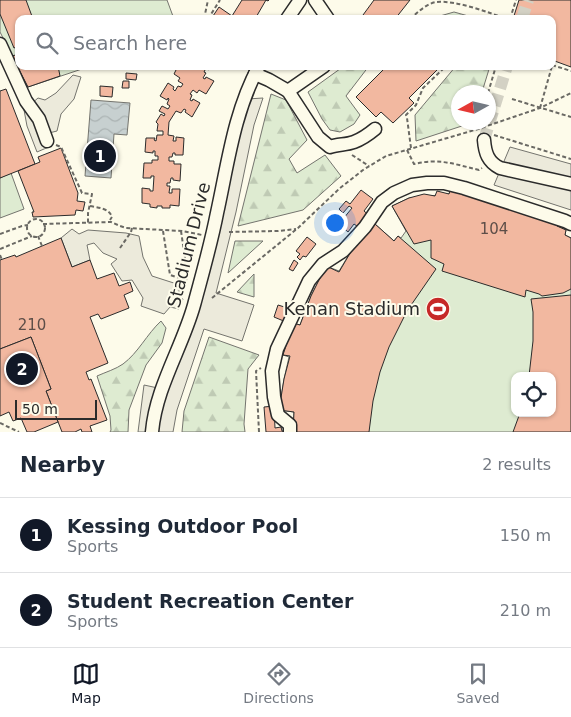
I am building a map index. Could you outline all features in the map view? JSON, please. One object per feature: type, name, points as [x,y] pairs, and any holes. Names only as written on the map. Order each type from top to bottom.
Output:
[{"type":"street","points":[[290,15],[300,0]]},
{"type":"street","points":[[315,0],[325,15]]},
{"type":"street","points":[[0,44],[26,101],[39,119],[47,142]]},
{"type":"street","points":[[257,70],[288,91],[318,137],[330,147],[337,144],[354,142],[375,129]]},
{"type":"street","name":"Stadium Drive","points":[[152,432],[158,402],[193,308],[215,222],[234,130],[243,100],[257,70]]},
{"type":"street","points":[[288,91],[318,70]]},
{"type":"street","points":[[484,134],[484,150],[493,164],[500,168],[571,184]]},
{"type":"street","points":[[290,432],[290,425],[278,415],[274,397],[272,371],[277,349],[309,281],[323,264],[343,250],[365,228],[382,202],[394,193],[427,183],[444,183],[565,220],[571,224]]},
{"type":"path","points":[[205,15],[208,0]]},
{"type":"path","points":[[211,15],[220,0]]},
{"type":"path","points":[[415,15],[422,8],[438,0]]},
{"type":"path","points":[[510,15],[516,0]]},
{"type":"path","points":[[433,3],[459,4],[496,15]]},
{"type":"path","points":[[556,66],[571,71]]},
{"type":"path","points":[[442,70],[423,88],[416,105],[406,115],[409,150],[414,164],[437,161],[479,170],[493,164]]},
{"type":"path","points":[[490,85],[495,70]]},
{"type":"path","points":[[540,108],[551,70]]},
{"type":"path","points":[[212,298],[298,228],[340,188],[363,170],[386,156],[444,140],[484,134],[571,93]]},
{"type":"path","points":[[512,100],[571,117]]},
{"type":"path","points":[[483,130],[484,134]]},
{"type":"path","points":[[484,134],[571,158]]},
{"type":"path","points":[[47,142],[62,147],[82,193],[92,194],[88,223]]},
{"type":"path","points":[[90,206],[104,208],[109,212],[112,217],[108,222]]},
{"type":"path","points":[[0,249],[32,236],[38,236],[44,230],[43,224],[39,220],[32,220],[28,225],[27,230],[32,236]]},
{"type":"path","points":[[43,224],[111,222],[132,228],[181,231],[202,235]]},
{"type":"path","points":[[0,234],[28,225]]},
{"type":"path","points":[[120,248],[132,228]]},
{"type":"path","points":[[229,232],[278,231],[298,228]]},
{"type":"path","points":[[163,230],[170,275],[189,281]]},
{"type":"path","points":[[181,231],[186,265],[190,277]]},
{"type":"path","points":[[38,236],[42,246]]},
{"type":"path","points":[[0,255],[2,260]]},
{"type":"path","points":[[258,432],[256,371],[263,367],[272,371]]},
{"type":"path","points":[[0,423],[19,432]]},
{"type":"green space","points":[[0,0],[167,0],[173,15],[15,15],[15,61],[0,32]]},
{"type":"green space","points":[[454,12],[465,15],[444,15]]},
{"type":"green space","points":[[19,70],[79,70],[28,87]]},
{"type":"green space","points":[[338,70],[366,70],[346,96],[360,115],[354,124],[340,132],[330,130],[308,92]]},
{"type":"green space","points":[[453,70],[489,70],[484,85],[451,85],[451,130],[416,141],[415,115]]},
{"type":"green space","points":[[271,94],[286,100],[307,140],[289,159],[297,173],[325,155],[341,176],[303,210],[238,226]]},
{"type":"green space","points":[[11,173],[24,209],[0,218],[0,178]]},
{"type":"green space","name":"Kenan Stadium","points":[[451,187],[557,221],[557,226],[566,230],[565,235],[571,238],[571,432],[293,432],[294,412],[279,410],[289,357],[283,355],[293,323],[300,325],[311,296],[326,266],[339,271],[359,238],[375,224],[394,241],[398,236],[401,238],[406,231],[392,206],[409,198],[449,194]]},
{"type":"green space","points":[[235,241],[263,241],[228,273]]},
{"type":"green space","points":[[254,274],[254,297],[237,292]]},
{"type":"green space","points":[[161,321],[166,328],[162,343],[146,365],[129,410],[128,432],[110,432],[110,416],[97,376],[128,360]]},
{"type":"green space","points":[[209,337],[259,355],[248,369],[245,432],[182,432],[184,411]]},
{"type":"shaded area","points":[[73,75],[81,77],[74,99],[61,114],[57,131],[49,133],[51,146],[37,152],[27,126],[24,110],[38,98],[45,100],[56,93]]},
{"type":"shaded area","points":[[263,98],[254,125],[236,212],[216,293],[254,305],[242,341],[204,329],[177,410],[173,432],[138,432],[144,385],[167,390],[247,99]]},
{"type":"shaded area","points":[[510,147],[571,164],[571,210],[494,185]]},
{"type":"shaded area","points":[[72,229],[79,234],[88,230],[139,236],[143,257],[152,276],[180,285],[178,297],[183,299],[179,309],[170,307],[164,314],[141,306],[143,298],[132,280],[122,281],[111,264],[117,259],[103,253],[94,243],[87,245],[90,260],[72,267],[61,238]]},
{"type":"water","points":[[91,100],[130,103],[127,135],[114,134],[111,178],[85,176]]},
{"type":"building","points":[[0,0],[26,0],[32,15],[15,15],[15,48],[14,48],[0,14]]},
{"type":"building","points":[[242,0],[266,0],[257,15],[233,15]]},
{"type":"building","points":[[374,0],[410,0],[398,15],[363,15]]},
{"type":"building","points":[[519,0],[571,0],[571,67],[556,61],[556,15],[514,15]]},
{"type":"building","points":[[219,7],[231,15],[214,15]]},
{"type":"building","points":[[19,70],[59,70],[60,76],[28,87]]},
{"type":"building","points":[[176,70],[205,70],[204,72],[206,73],[203,78],[205,79],[206,77],[214,81],[206,94],[199,90],[197,93],[193,90],[190,94],[192,95],[190,100],[192,101],[193,99],[200,103],[192,117],[184,109],[181,113],[176,111],[169,122],[168,135],[174,136],[173,141],[176,141],[176,137],[184,138],[183,155],[175,155],[173,153],[172,157],[169,157],[169,161],[174,161],[174,164],[181,164],[180,181],[171,178],[170,183],[167,183],[167,186],[170,186],[169,193],[172,193],[172,189],[180,189],[179,206],[170,205],[170,208],[162,208],[162,206],[157,206],[157,208],[150,207],[150,204],[142,203],[142,188],[153,191],[154,176],[143,178],[144,163],[152,163],[152,160],[158,160],[158,156],[155,156],[155,151],[153,153],[145,152],[146,138],[155,138],[154,140],[156,141],[157,135],[163,135],[163,131],[157,131],[158,124],[156,122],[161,114],[164,116],[165,114],[159,111],[162,106],[168,109],[170,106],[167,104],[168,98],[167,100],[160,96],[168,83],[174,87],[175,91],[178,86],[181,87],[183,84],[178,81],[180,78],[174,74]]},
{"type":"building","points":[[383,70],[437,70],[409,98],[414,103],[393,123],[381,112],[376,117],[356,97]]},
{"type":"building","points":[[126,73],[137,74],[136,80],[126,79]]},
{"type":"building","points":[[123,81],[129,81],[129,88],[122,88]]},
{"type":"building","points":[[100,86],[113,87],[112,97],[100,96]]},
{"type":"building","points":[[6,89],[35,164],[0,178],[0,91]]},
{"type":"building","points":[[61,148],[78,193],[77,201],[85,202],[83,211],[76,210],[75,215],[33,217],[32,212],[34,212],[18,171],[40,162],[38,157]]},
{"type":"building","points":[[451,187],[557,221],[557,226],[566,230],[565,235],[571,238],[571,289],[563,293],[542,296],[526,290],[525,297],[442,271],[444,264],[431,258],[431,240],[414,244],[392,206],[409,198],[424,194],[435,196],[437,191],[449,194]]},
{"type":"building","points":[[361,190],[373,199],[364,211],[371,217],[361,229],[354,224],[348,232],[339,224],[352,208],[349,206],[343,213],[339,209],[346,201],[350,204]]},
{"type":"building","points":[[375,224],[394,241],[398,236],[436,269],[407,311],[389,347],[380,372],[373,401],[369,432],[293,432],[294,412],[279,410],[290,356],[283,355],[293,323],[300,325],[311,296],[326,266],[339,272],[359,238],[368,227],[371,229]]},
{"type":"building","points":[[307,237],[316,244],[306,257],[303,256],[300,260],[297,257],[300,254],[296,251]]},
{"type":"building","points":[[61,238],[72,267],[90,260],[97,279],[114,273],[119,286],[130,282],[133,291],[124,295],[129,308],[101,319],[98,314],[90,317],[108,363],[86,372],[89,380],[91,379],[107,420],[90,426],[92,432],[82,432],[81,429],[75,432],[62,432],[46,391],[51,389],[31,337],[0,349],[0,260],[15,255],[16,257]]},
{"type":"building","points":[[294,260],[298,263],[293,271],[289,269]]},
{"type":"building","points":[[571,295],[571,432],[513,432],[519,417],[556,417],[556,372],[529,372],[533,341],[531,299]]},
{"type":"building","points":[[278,305],[291,309],[286,322],[274,317]]},
{"type":"building","points":[[31,337],[51,389],[46,391],[58,422],[34,432],[27,432],[21,418],[13,421],[9,412],[0,416],[0,349]]},
{"type":"building","points":[[274,406],[275,428],[281,427],[284,432],[266,432],[264,407]]},
{"type":"tunnel","points":[[523,15],[528,0]]},
{"type":"tunnel","points":[[484,140],[506,70]]},
{"type":"place","name":"Kessing Outdoor Pool","points":[[100,156]]},
{"type":"place","name":"Kenan Stadium","points":[[438,309]]},
{"type":"place","name":"Student Recreation Center","points":[[22,369]]}]
